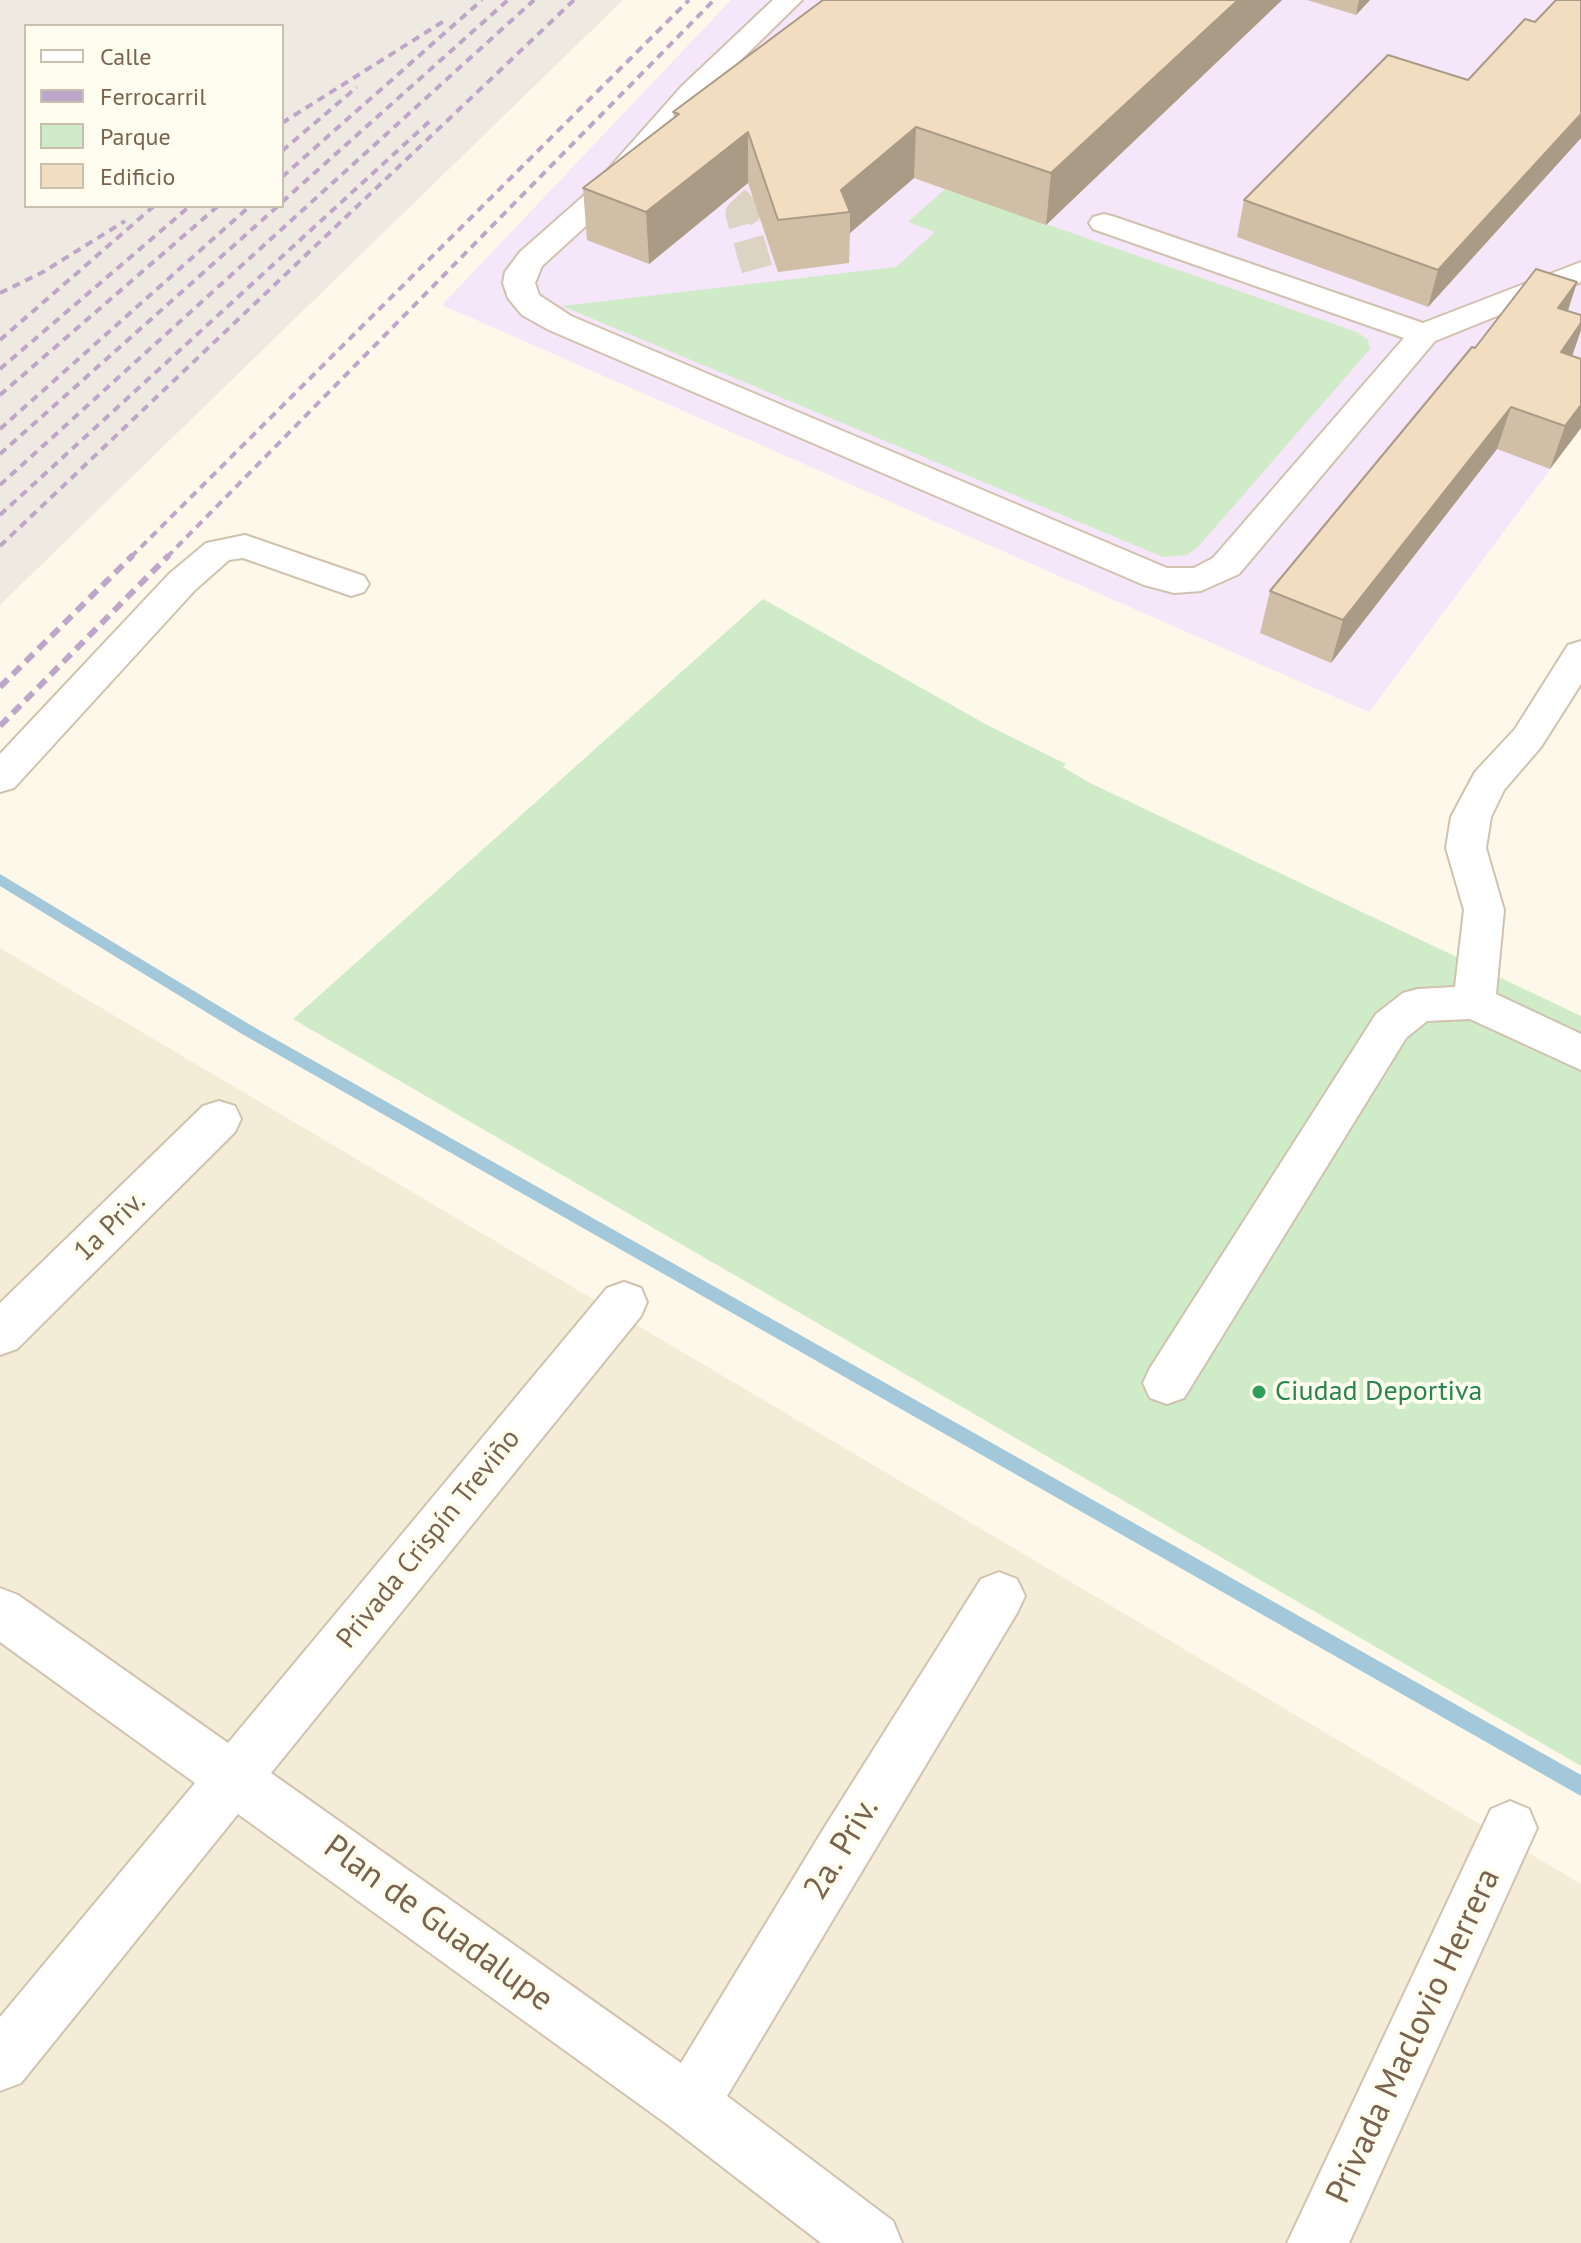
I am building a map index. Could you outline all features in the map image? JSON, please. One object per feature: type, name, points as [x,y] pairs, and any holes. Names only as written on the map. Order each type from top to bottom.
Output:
[{"type":"street","points":[[599,198],[691,93],[789,0]]},
{"type":"street","points":[[734,89],[599,198],[531,259],[521,272],[519,283],[524,298],[533,308],[560,323],[1157,577],[1174,581],[1201,579],[1226,566],[1424,334],[1581,271]]},
{"type":"street","points":[[1104,223],[1424,334]]},
{"type":"street","points":[[0,778],[182,582],[218,551],[245,546],[351,584]]},
{"type":"street","points":[[1474,1002],[1484,910],[1466,848],[1471,817],[1489,782],[1528,738],[1581,654]]},
{"type":"street","points":[[1167,1383],[1391,1026],[1418,1005],[1474,1002],[1581,1053]]},
{"type":"street","name":"1a Priv.","points":[[0,1334],[219,1119]]},
{"type":"street","name":"Privada Crispín Treviño","points":[[0,2062],[624,1302]]},
{"type":"street","name":"2a. Priv.","points":[[689,2104],[999,1596]]},
{"type":"street","name":"Plan de Guadalupe","points":[[0,1612],[689,2104],[871,2243]]},
{"type":"street","name":"Privada Maclovio Herrera","points":[[1318,2243],[1510,1828]]},
{"type":"shaded area","points":[[0,0],[623,0],[0,605]]},
{"type":"shaded area","points":[[731,0],[1581,0],[1581,428],[1369,712],[442,305]]},
{"type":"shaded area","points":[[0,948],[1581,1884],[1581,2243],[0,2243]]},
{"type":"green space","points":[[945,189],[1357,332],[1368,340],[1370,349],[1198,547],[1187,555],[1163,557],[562,306],[896,267],[935,232],[908,222]]},
{"type":"green space","name":"Ciudad Deportiva","points":[[763,599],[989,726],[1066,764],[1063,767],[1088,782],[1581,1016],[1581,1766],[293,1019]]},
{"type":"building","points":[[823,0],[1238,0],[1051,173],[916,127],[841,190],[850,212],[778,220],[748,132],[646,212],[583,188],[679,114],[673,112]]},
{"type":"building","points":[[1556,0],[1581,0],[1581,114],[1438,270],[1244,200],[1388,55],[1468,80],[1525,19],[1535,22]]},
{"type":"building","points":[[1536,269],[1577,282],[1558,308],[1581,315],[1581,323],[1561,352],[1581,359],[1581,405],[1565,426],[1511,407],[1343,620],[1270,591],[1472,347],[1475,348]]},
{"type":"waterway","points":[[0,879],[247,1030],[1581,1786]]},
{"type":"tunnel","points":[[757,269],[741,214],[798,163]]},
{"type":"railway","points":[[284,175],[482,0]]},
{"type":"railway","points":[[284,200],[508,0]]},
{"type":"railway","points":[[0,485],[534,0]]},
{"type":"railway","points":[[0,546],[574,0]]},
{"type":"railway","points":[[131,557],[689,0]]},
{"type":"railway","points":[[167,557],[714,0]]},
{"type":"railway","points":[[284,122],[444,21]]},
{"type":"railway","points":[[284,149],[357,87]]},
{"type":"railway","points":[[0,515],[431,120]]},
{"type":"railway","points":[[0,340],[152,208]]},
{"type":"railway","points":[[0,369],[188,208]]},
{"type":"railway","points":[[0,395],[216,208]]},
{"type":"railway","points":[[0,429],[248,208]]},
{"type":"railway","points":[[0,454],[276,208]]},
{"type":"railway","points":[[0,293],[43,272],[125,221]]},
{"type":"railway","points":[[0,687],[133,555]]},
{"type":"railway","points":[[0,726],[169,555]]},
{"type":"place","name":"Ciudad Deportiva","points":[[1259,1392]]}]
